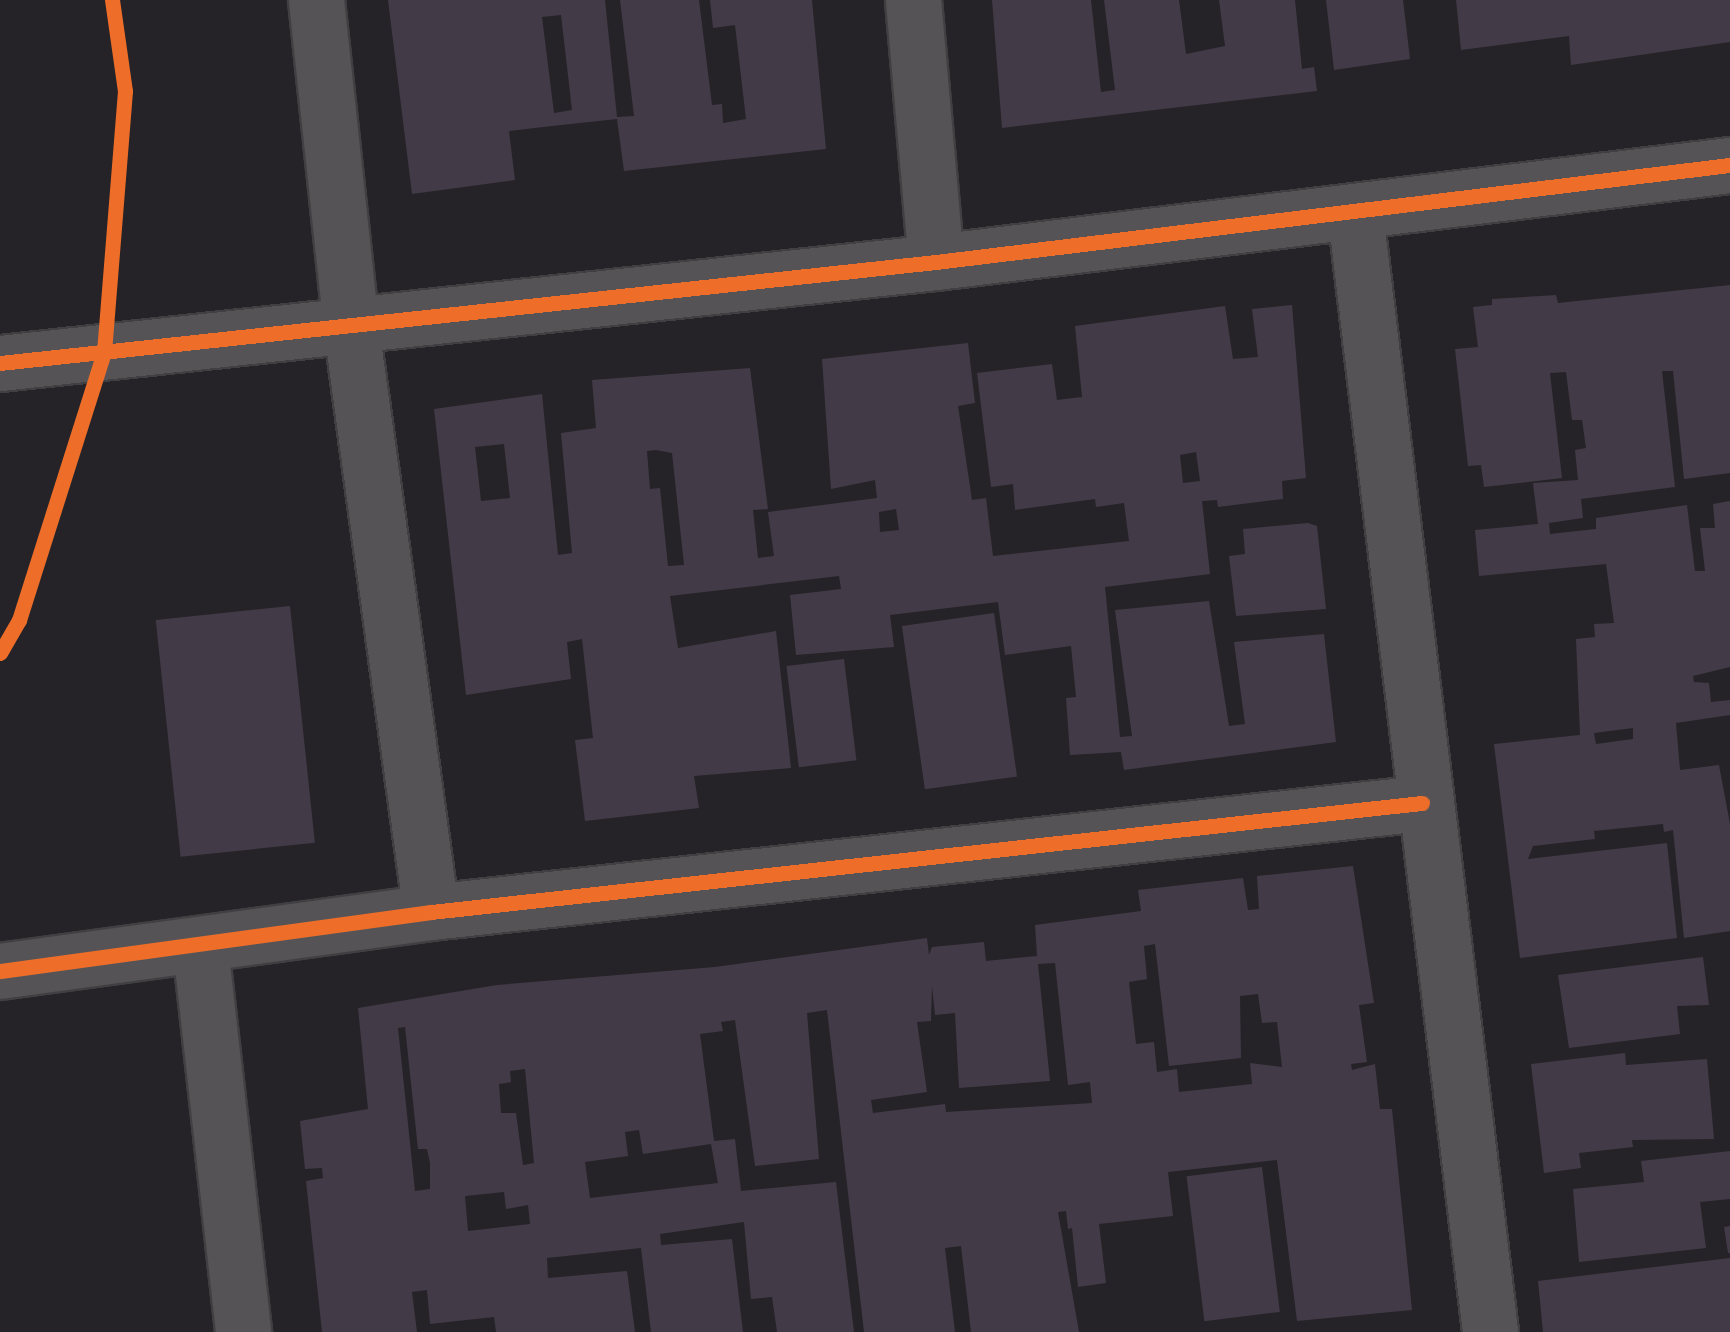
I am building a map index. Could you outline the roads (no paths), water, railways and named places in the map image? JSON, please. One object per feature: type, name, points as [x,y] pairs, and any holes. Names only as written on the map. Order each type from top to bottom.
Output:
[{"type":"street","points":[[316,0],[351,328],[432,912]]},
{"type":"street","points":[[913,0],[936,262]]},
{"type":"street","points":[[0,363],[936,262],[1730,166]]},
{"type":"street","points":[[1354,214],[1422,803],[1490,1332]]},
{"type":"street","points":[[0,970],[200,947],[432,912],[1422,803]]},
{"type":"street","points":[[200,947],[243,1332]]}]
